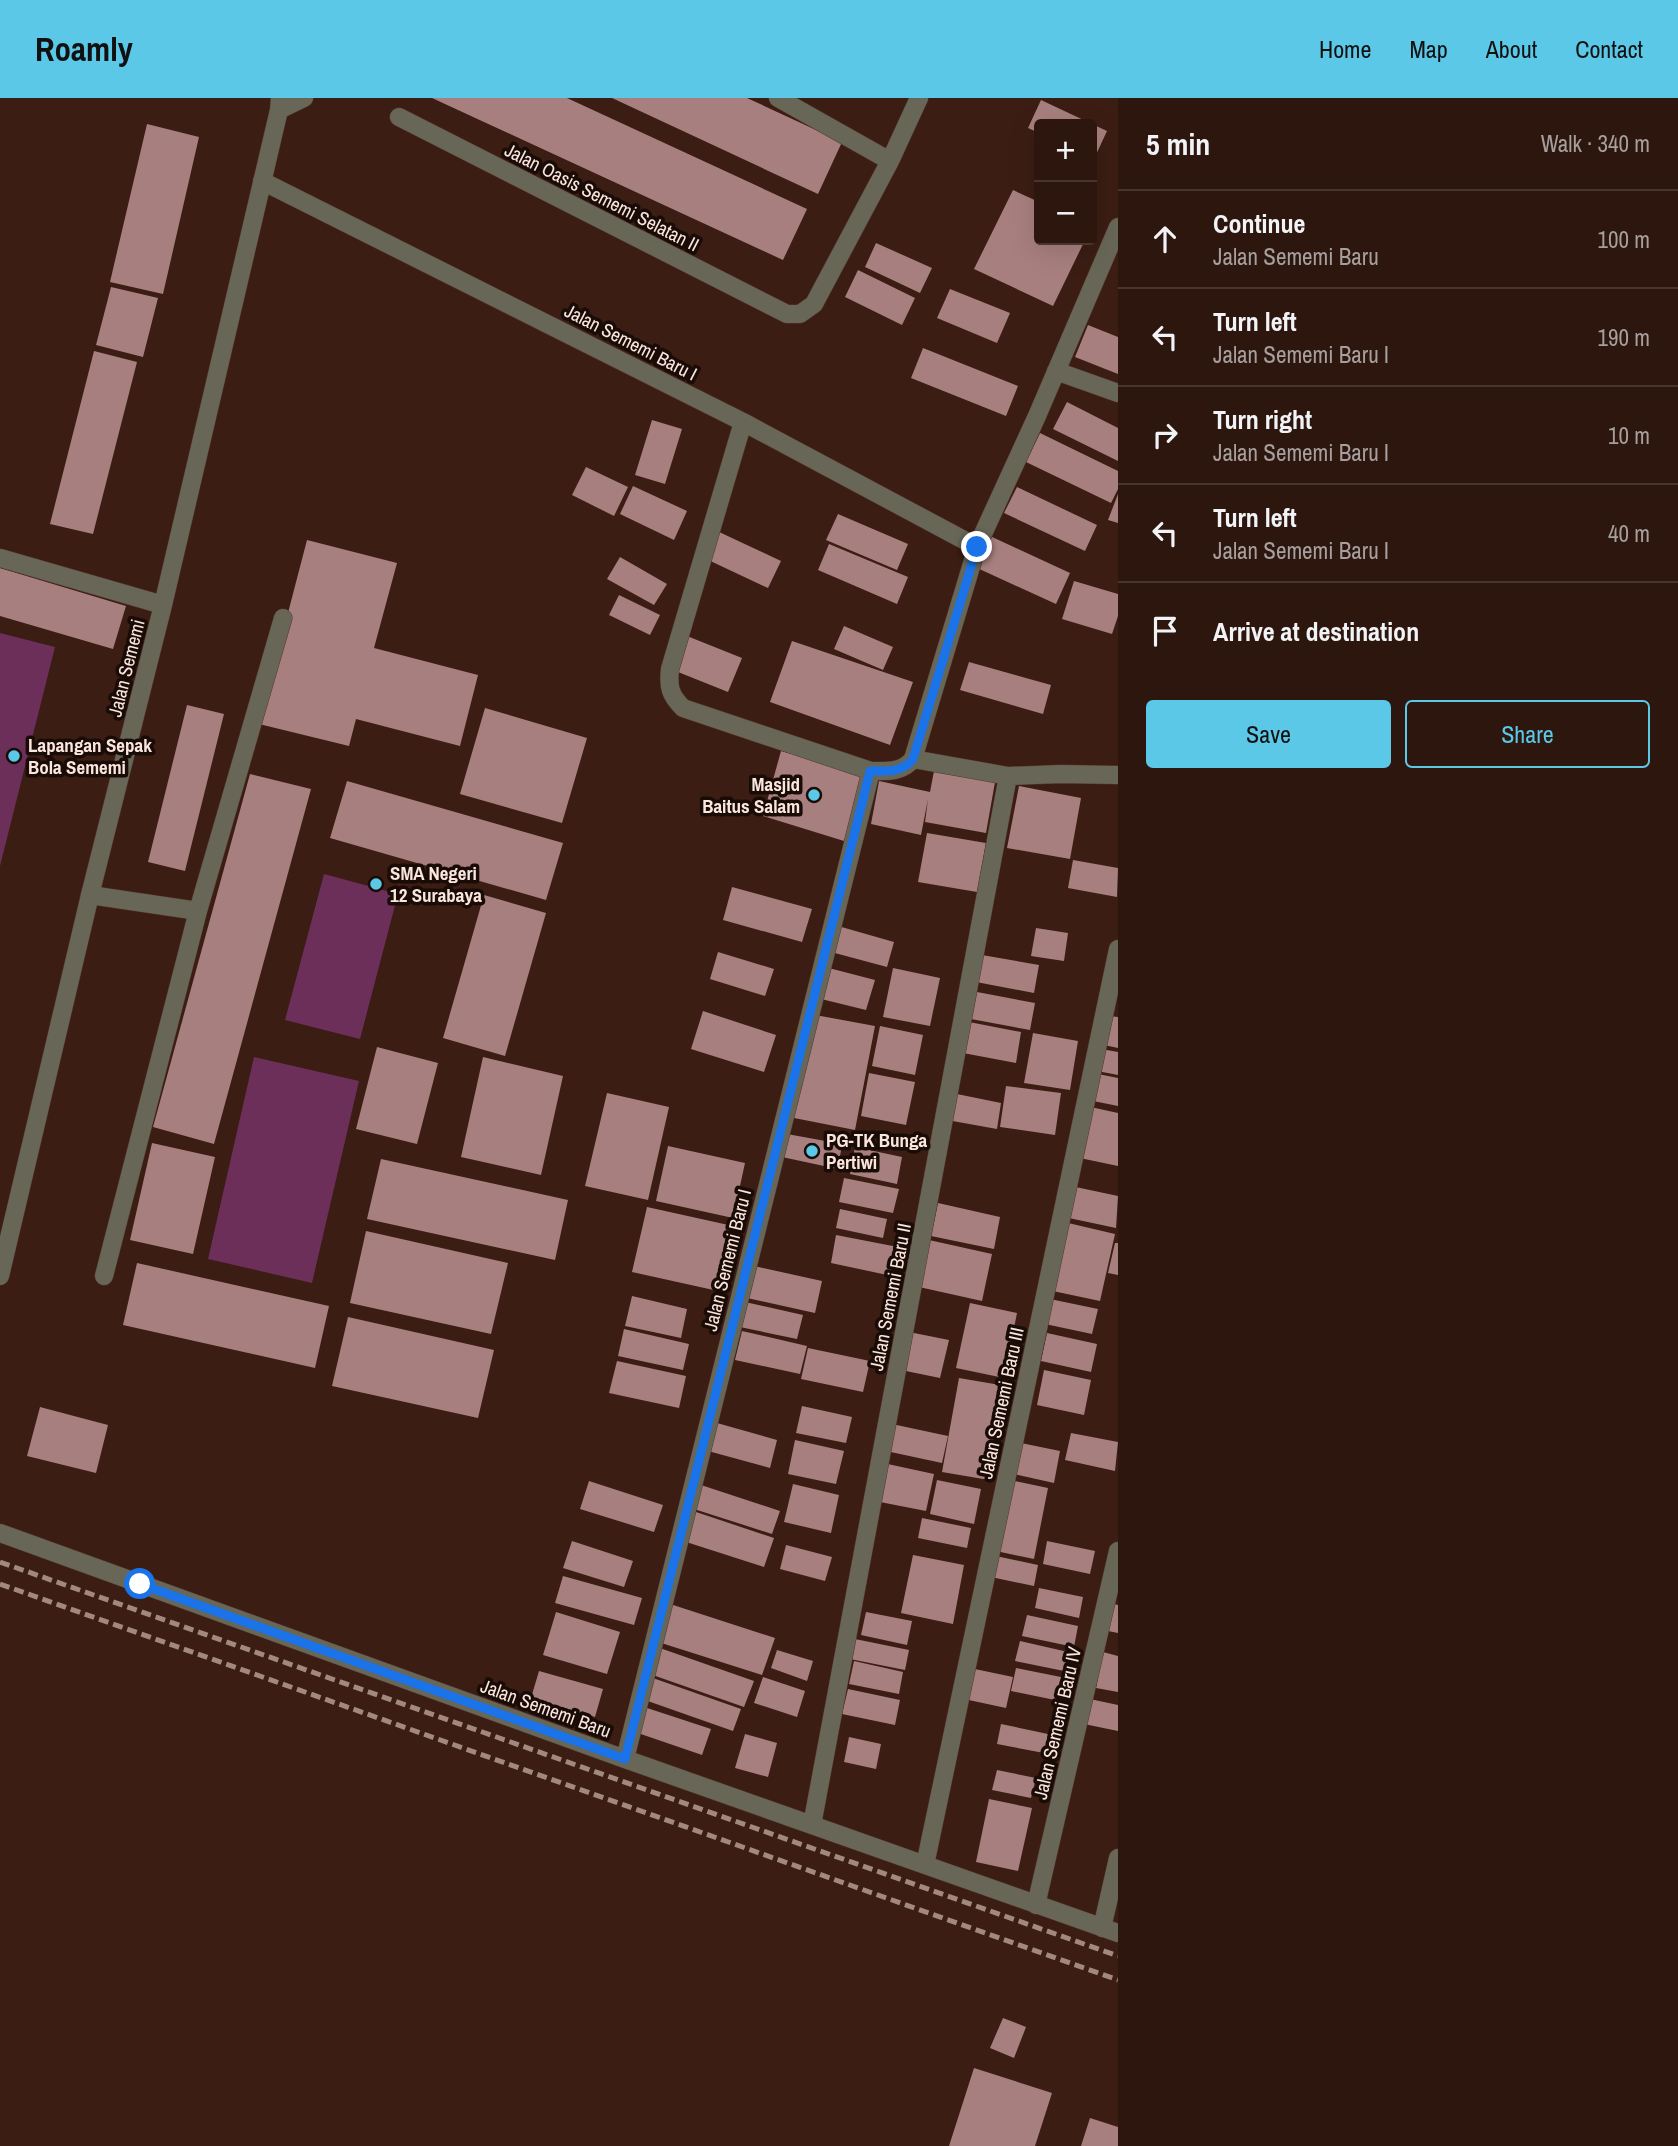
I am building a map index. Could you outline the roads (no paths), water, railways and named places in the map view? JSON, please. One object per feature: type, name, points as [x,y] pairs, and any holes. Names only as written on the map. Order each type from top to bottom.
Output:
[{"type":"street","points":[[280,104],[304,98]]},
{"type":"street","points":[[778,98],[890,162],[919,98]]},
{"type":"street","name":"Jalan Sememi","points":[[0,1276],[90,895],[163,605],[280,104]]},
{"type":"street","name":"Jalan Oasis Sememi Selatan II","points":[[399,117],[787,314],[800,314],[814,304],[890,162]]},
{"type":"street","name":"Jalan Sememi Baru I","points":[[262,181],[743,422],[977,547]]},
{"type":"street","points":[[743,422],[670,669],[668,685],[672,698],[683,708],[870,771],[899,770],[909,765],[913,759],[977,547],[1118,227]]},
{"type":"street","points":[[1056,371],[1118,393]]},
{"type":"street","points":[[0,558],[163,605]]},
{"type":"street","points":[[104,1276],[198,911],[283,618]]},
{"type":"street","points":[[913,759],[1009,776],[1118,775]]},
{"type":"street","name":"Jalan Sememi Baru I","points":[[625,1759],[870,771]]},
{"type":"street","name":"Jalan Sememi Baru II","points":[[812,1825],[1009,776]]},
{"type":"street","points":[[90,895],[198,911]]},
{"type":"street","name":"Jalan Sememi Baru III","points":[[925,1865],[1118,949]]},
{"type":"street","name":"Jalan Sememi Baru","points":[[0,1533],[625,1759],[1110,1930]]},
{"type":"street","name":"Jalan Sememi Baru IV","points":[[1036,1905],[1118,1551]]},
{"type":"street","points":[[1110,1930],[1118,1858]]},
{"type":"railway","points":[[0,1562],[1118,1956]]},
{"type":"railway","points":[[0,1584],[1118,1980]]},
{"type":"place","name":"Lapangan Sepak Bola Sememi","points":[[14,756]]},
{"type":"place","name":"Masjid Baitus Salam","points":[[814,795]]},
{"type":"place","name":"SMA Negeri 12 Surabaya","points":[[376,884]]},
{"type":"place","name":"PG-TK Bunga Pertiwi","points":[[812,1151]]}]
